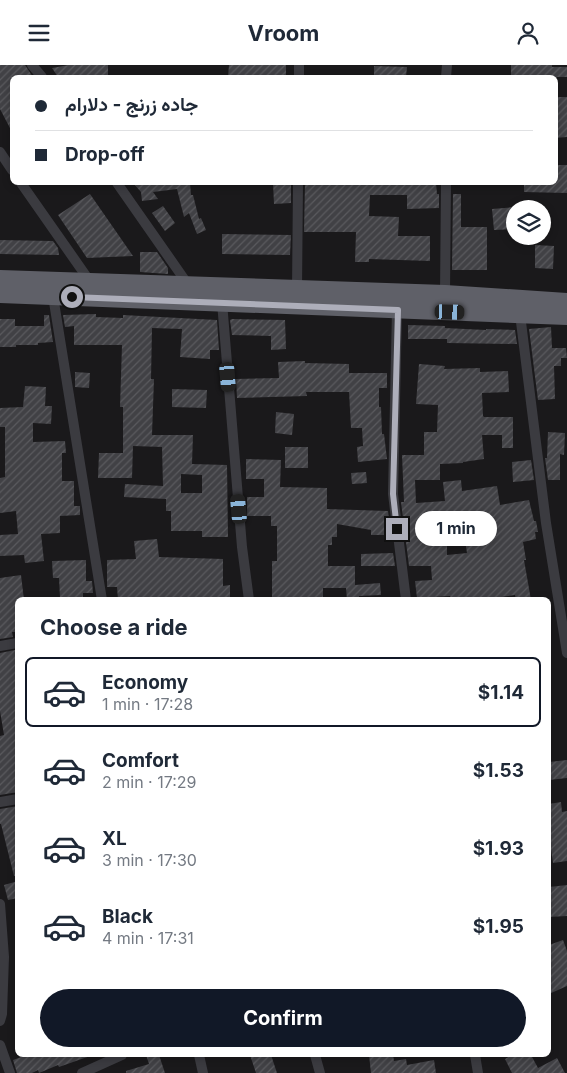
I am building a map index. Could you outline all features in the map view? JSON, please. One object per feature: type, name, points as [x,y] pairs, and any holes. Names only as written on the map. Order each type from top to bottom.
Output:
[{"type":"highway","points":[[0,279],[444,294],[567,302]]},
{"type":"highway","points":[[0,294],[567,316]]},
{"type":"street","points":[[32,65],[40,75]]},
{"type":"street","points":[[0,152],[10,167]]},
{"type":"street","points":[[22,185],[92,283]]},
{"type":"street","points":[[118,185],[189,286]]},
{"type":"street","points":[[298,185],[298,290]]},
{"type":"street","points":[[444,294],[446,185]]},
{"type":"street","points":[[53,297],[102,597]]},
{"type":"street","points":[[222,302],[242,547],[249,597]]},
{"type":"street","points":[[398,310],[393,494],[406,597]]},
{"type":"street","points":[[520,314],[546,523],[567,653]]},
{"type":"street","points":[[0,647],[15,643]]},
{"type":"street","points":[[0,802],[15,800]]},
{"type":"street","points":[[0,904],[4,957],[2,1014],[0,1021]]},
{"type":"street","points":[[0,1045],[10,1073]]},
{"type":"street","points":[[82,1073],[118,1057]]},
{"type":"street","points":[[199,1057],[203,1073]]},
{"type":"street","points":[[316,1057],[320,1073]]},
{"type":"street","points":[[475,1057],[478,1073]]},
{"type":"building","points":[[0,65],[25,65],[32,75],[10,75],[10,128],[0,109]]},
{"type":"building","points":[[69,65],[108,65],[108,75],[57,75],[52,68]]},
{"type":"building","points":[[229,65],[286,65],[286,75],[228,75]]},
{"type":"building","points":[[511,65],[567,67],[567,77],[558,77],[558,75],[511,75]]},
{"type":"building","points":[[374,66],[407,67],[406,75],[374,75]]},
{"type":"building","points":[[558,97],[567,97],[567,137],[558,138]]},
{"type":"building","points":[[558,165],[567,165],[567,193],[524,192],[524,185],[558,185]]},
{"type":"building","points":[[135,185],[190,185],[191,195],[193,195],[199,219],[201,218],[206,230],[197,234],[189,213],[184,217],[177,189],[153,192],[158,199],[142,201],[141,192]]},
{"type":"building","points":[[273,185],[291,185],[291,203],[274,204]]},
{"type":"building","points":[[305,185],[436,185],[437,194],[439,194],[439,208],[407,209],[407,195],[370,195],[369,216],[399,217],[398,236],[430,236],[430,261],[369,259],[369,262],[355,262],[356,232],[304,232]]},
{"type":"building","points":[[90,194],[133,256],[87,258],[58,215]]},
{"type":"building","points":[[453,194],[461,194],[461,227],[487,227],[487,270],[452,270]]},
{"type":"building","points":[[163,206],[175,223],[165,231],[152,213]]},
{"type":"building","points":[[506,208],[506,229],[494,230],[492,209]]},
{"type":"building","points":[[222,234],[291,235],[290,255],[222,254]]},
{"type":"building","points":[[0,240],[53,241],[58,248],[59,255],[0,254]]},
{"type":"building","points":[[535,245],[554,246],[553,269],[535,268]]},
{"type":"building","points":[[140,252],[157,252],[168,268],[168,274],[140,272]]},
{"type":"building","points":[[96,314],[96,317],[123,318],[123,315],[217,320],[219,350],[210,350],[210,359],[180,357],[182,329],[152,328],[151,379],[154,379],[152,435],[193,435],[192,464],[227,465],[228,537],[202,537],[202,531],[171,531],[171,511],[166,511],[166,499],[124,497],[125,484],[163,486],[162,447],[133,446],[132,478],[98,478],[99,453],[123,453],[123,407],[120,407],[122,345],[74,345],[74,326],[65,327],[63,315]],"holes":[[[181,474],[202,475],[202,493],[181,493]]]},
{"type":"building","points":[[44,315],[49,315],[53,342],[38,343],[38,345],[0,347],[0,319],[15,319],[15,326],[44,326]]},
{"type":"building","points":[[230,320],[285,320],[286,349],[271,350],[271,336],[232,335]]},
{"type":"building","points":[[408,325],[515,330],[517,344],[447,343],[447,339],[408,339]]},
{"type":"building","points":[[551,327],[552,348],[566,348],[567,358],[561,358],[561,366],[554,366],[555,399],[538,400],[529,329]]},
{"type":"building","points":[[305,361],[305,363],[349,364],[349,373],[387,373],[387,388],[379,388],[379,407],[381,407],[382,434],[384,434],[387,459],[358,462],[357,447],[363,446],[362,428],[351,428],[349,392],[306,392],[307,396],[237,398],[236,379],[279,378],[278,362]]},
{"type":"building","points":[[419,364],[445,366],[444,369],[480,368],[480,372],[508,371],[509,392],[482,393],[483,416],[513,417],[513,448],[502,448],[502,435],[482,435],[484,459],[463,463],[440,464],[440,480],[415,480],[416,503],[445,501],[443,482],[461,480],[462,491],[497,486],[500,505],[529,500],[538,532],[535,532],[536,539],[523,542],[530,597],[515,597],[515,595],[501,597],[417,597],[415,581],[432,580],[431,566],[409,566],[401,502],[404,502],[402,455],[424,455],[424,432],[437,432],[438,405],[416,404]],"holes":[[[464,534],[467,553],[447,555],[447,535]]]},
{"type":"building","points":[[75,372],[90,373],[89,388],[75,387]]},
{"type":"building","points":[[25,386],[46,387],[45,406],[52,406],[51,424],[33,423],[33,442],[65,441],[66,453],[62,453],[62,481],[74,481],[74,506],[80,506],[80,515],[60,516],[60,533],[41,534],[44,561],[25,563],[24,555],[0,556],[0,535],[18,534],[16,511],[0,513],[0,478],[5,477],[5,427],[0,427],[0,408],[23,407]]},
{"type":"building","points":[[172,389],[207,390],[206,408],[172,407]]},
{"type":"building","points":[[276,412],[294,414],[292,435],[275,433]]},
{"type":"building","points":[[548,432],[565,433],[564,455],[560,454],[560,480],[548,480],[545,458],[547,458]]},
{"type":"building","points":[[285,447],[308,447],[308,468],[285,468]]},
{"type":"building","points":[[246,459],[281,460],[280,487],[327,488],[327,509],[388,511],[391,535],[371,535],[371,530],[337,524],[337,537],[332,537],[332,545],[328,545],[328,566],[355,566],[355,585],[380,583],[381,595],[347,597],[346,588],[323,588],[323,597],[272,597],[272,561],[277,561],[277,526],[271,526],[271,516],[247,516],[247,497],[264,497],[264,479],[246,479]]},
{"type":"building","points":[[531,460],[534,480],[513,482],[512,462]]},
{"type":"building","points":[[366,472],[367,483],[352,484],[351,473]]},
{"type":"building","points":[[157,539],[159,557],[223,559],[223,586],[230,585],[230,597],[118,597],[117,587],[107,587],[107,560],[136,559],[134,541]]},
{"type":"building","points":[[393,553],[395,566],[361,566],[361,554]]},
{"type":"building","points":[[86,560],[86,581],[92,581],[93,593],[83,593],[83,597],[60,597],[59,578],[53,578],[52,561]]},
{"type":"building","points":[[21,575],[24,597],[15,597],[15,632],[12,632],[13,637],[0,639],[0,578]]},
{"type":"building","points":[[15,650],[15,792],[0,795],[0,736],[4,735],[0,711],[0,653]]},
{"type":"building","points":[[567,760],[567,778],[551,780],[551,762]]},
{"type":"building","points":[[561,802],[562,812],[567,811],[567,861],[553,863],[551,850],[551,804]]},
{"type":"building","points":[[15,806],[14,876],[0,824],[0,809]]},
{"type":"building","points":[[15,882],[15,899],[8,900],[4,885]]},
{"type":"building","points":[[567,885],[567,916],[551,917],[551,887]]},
{"type":"building","points":[[563,940],[567,951],[567,986],[551,993],[551,944]]},
{"type":"building","points":[[21,1057],[87,1057],[59,1067],[58,1065],[39,1073],[38,1070],[32,1073],[17,1073],[13,1060]]},
{"type":"building","points":[[147,1057],[160,1057],[165,1073],[126,1073],[126,1071],[149,1064]]},
{"type":"building","points":[[251,1057],[272,1057],[277,1073],[256,1073]]},
{"type":"building","points":[[369,1057],[393,1057],[394,1061],[406,1059],[407,1065],[434,1060],[436,1073],[371,1073]]},
{"type":"building","points":[[508,1057],[532,1057],[538,1068],[557,1058],[565,1073],[512,1073],[505,1059]]},
{"type":"route","points":[[72,297],[398,310],[393,494],[397,529]]}]
